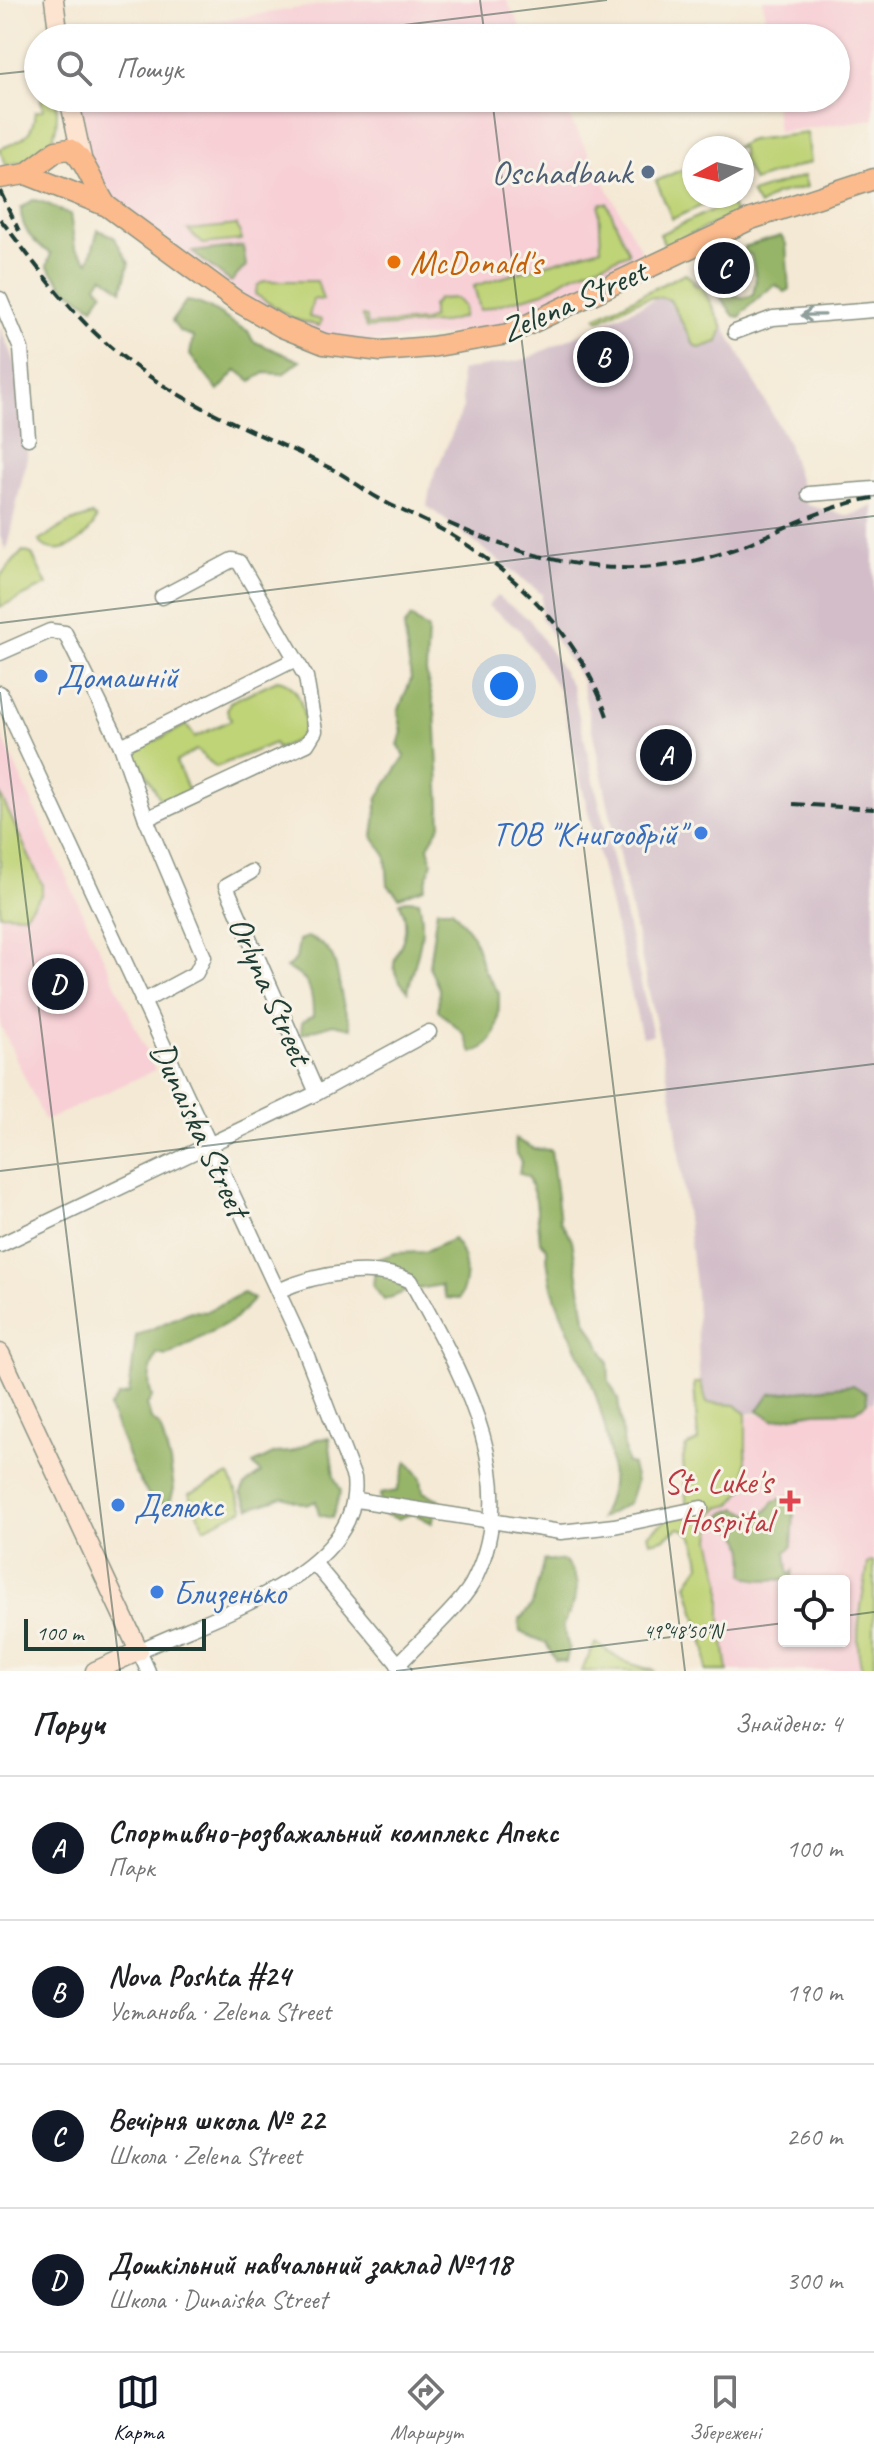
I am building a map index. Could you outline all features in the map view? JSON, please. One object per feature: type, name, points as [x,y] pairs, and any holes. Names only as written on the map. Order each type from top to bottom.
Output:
[{"type":"main road","points":[[72,150],[84,165],[79,183],[59,186],[46,170],[55,152],[72,150]]},
{"type":"main road","name":"Zelena Street","points":[[0,178],[26,174],[55,152]]},
{"type":"main road","name":"Zelena Street","points":[[84,165],[107,206]]},
{"type":"main road","name":"Zelena Street","points":[[26,174],[107,206],[235,300],[282,327],[338,347],[394,351],[491,338],[524,328],[751,219],[874,179]]},
{"type":"street","points":[[54,0],[57,24]]},
{"type":"street","points":[[55,152],[69,112]]},
{"type":"street","points":[[72,112],[84,165]]},
{"type":"street","points":[[0,299],[21,349],[28,438]]},
{"type":"street","points":[[735,332],[773,318],[874,310]]},
{"type":"street","points":[[809,494],[874,489]]},
{"type":"street","points":[[146,819],[307,744],[316,722],[306,677],[236,560],[162,597]]},
{"type":"street","points":[[0,653],[50,631],[65,633],[121,746],[146,819],[204,957],[196,973],[142,1002]]},
{"type":"street","points":[[121,746],[294,660]]},
{"type":"street","name":"Dunaiska Street","points":[[0,693],[278,1291],[334,1422],[354,1478],[357,1500]]},
{"type":"street","name":"Orlyna Street","points":[[251,872],[226,886],[317,1093]]},
{"type":"street","points":[[0,1245],[317,1093],[429,1032]]},
{"type":"street","points":[[278,1291],[303,1279],[384,1271],[411,1281],[455,1362],[476,1412],[489,1463],[490,1522],[471,1585],[401,1668],[315,1564]]},
{"type":"street","points":[[0,1353],[148,1671]]},
{"type":"street","points":[[95,1671],[272,1590],[315,1564],[341,1531],[357,1500],[561,1532],[614,1526],[701,1508]]},
{"type":"shaded area","points":[[351,0],[506,0],[519,24],[198,24]]},
{"type":"shaded area","points":[[763,0],[874,0],[874,119],[778,132],[776,112],[850,112],[850,24],[766,24]]},
{"type":"shaded area","points":[[81,112],[567,112],[645,258],[486,331],[378,342],[334,342],[264,311],[103,192],[90,165]]},
{"type":"shaded area","points":[[698,279],[787,441],[807,505],[849,516],[874,506],[874,1402],[701,1418],[696,1293],[673,1102],[581,679],[541,618],[542,594],[427,506],[431,483],[463,408],[460,371],[526,359]]},
{"type":"shaded area","points":[[0,327],[22,381],[29,422],[27,457],[6,551],[0,536]]},
{"type":"shaded area","points":[[497,596],[530,620],[572,686],[653,1035],[642,1037],[559,690],[519,629],[488,606]]},
{"type":"shaded area","points":[[0,732],[155,1070],[45,1121],[0,1024]]},
{"type":"shaded area","name":"St. Luke's Hospital","points":[[874,1402],[874,1671],[721,1671],[697,1421]]},
{"type":"green space","points":[[35,112],[57,112],[54,136],[49,145],[32,158],[5,165],[0,149],[20,140],[29,132]]},
{"type":"green space","points":[[807,133],[811,162],[754,181],[754,140]]},
{"type":"green space","points":[[682,169],[682,208],[697,208],[672,219],[656,181]]},
{"type":"green space","points":[[804,176],[807,187],[774,195],[759,206],[754,192]]},
{"type":"green space","points":[[33,200],[70,214],[75,248],[89,262],[98,230],[114,237],[129,263],[122,290],[103,276],[97,285],[103,292],[93,307],[65,288],[47,266],[51,253],[34,241],[23,222],[21,208]]},
{"type":"green space","points":[[607,203],[629,253],[571,276],[544,292],[480,310],[474,286],[601,248],[599,206]]},
{"type":"green space","points":[[717,208],[732,208],[735,214],[665,246],[660,234]]},
{"type":"green space","points":[[237,225],[242,240],[203,244],[188,230]]},
{"type":"green space","points":[[781,236],[786,244],[789,290],[785,292],[776,285],[740,317],[734,316],[718,294],[721,290],[743,298],[753,295],[756,279],[751,255],[745,252],[744,247]]},
{"type":"green space","points":[[243,246],[246,266],[231,282],[192,252]]},
{"type":"green space","points":[[685,273],[694,281],[693,284],[703,288],[723,328],[718,342],[700,348],[694,345],[670,300],[661,298],[643,299],[599,320],[596,317]]},
{"type":"green space","points":[[265,281],[317,281],[323,300],[313,299],[309,317],[322,320],[319,326],[294,319],[255,294],[258,285]]},
{"type":"green space","points":[[456,298],[464,307],[463,317],[441,323],[366,328],[362,316],[367,317],[367,325],[424,321],[432,318],[432,306],[438,299]]},
{"type":"green space","points":[[186,301],[211,309],[248,331],[253,341],[300,361],[283,374],[265,373],[251,381],[237,370],[218,391],[190,355],[193,337],[179,331],[172,321]]},
{"type":"green space","points":[[92,515],[96,519],[92,527],[71,546],[54,549],[39,541],[68,523]]},
{"type":"green space","points":[[23,551],[32,554],[47,585],[0,607],[0,576]]},
{"type":"green space","points":[[411,617],[428,630],[426,672],[435,712],[441,825],[428,846],[432,862],[424,888],[399,897],[388,885],[386,856],[373,837],[378,797],[405,756],[398,745],[402,732],[398,712],[411,679],[404,627]]},
{"type":"green space","points":[[277,680],[285,682],[297,694],[303,711],[303,737],[277,749],[274,743],[216,767],[196,750],[176,762],[189,791],[161,801],[140,762],[133,763],[130,754],[186,725],[195,737],[231,720],[227,710],[230,702]]},
{"type":"green space","points":[[0,794],[42,884],[42,894],[24,915],[0,914]]},
{"type":"green space","points":[[419,901],[422,925],[420,947],[408,991],[399,980],[394,963],[405,932],[400,902]]},
{"type":"green space","points":[[437,909],[452,909],[473,936],[484,970],[499,993],[498,1021],[493,1037],[488,1044],[472,1053],[464,1034],[438,1010],[439,989],[429,966]]},
{"type":"green space","points":[[307,937],[331,954],[351,1028],[333,1024],[301,1034],[302,1022],[313,1016],[311,992],[300,976],[286,968],[296,959],[299,940]]},
{"type":"green space","points":[[515,1139],[535,1149],[551,1150],[560,1221],[572,1240],[585,1318],[608,1361],[609,1381],[618,1399],[626,1462],[632,1465],[636,1482],[629,1503],[600,1519],[611,1484],[605,1426],[593,1387],[557,1302],[547,1248],[540,1241],[536,1200],[528,1177],[519,1173],[521,1162],[516,1154]]},
{"type":"green space","points":[[453,1239],[462,1253],[465,1268],[459,1299],[446,1298],[441,1285],[407,1291],[384,1300],[373,1286],[376,1260],[395,1253],[425,1252]]},
{"type":"green space","points":[[243,1293],[254,1299],[235,1319],[167,1356],[157,1354],[154,1360],[149,1381],[152,1397],[147,1405],[151,1419],[160,1426],[174,1489],[169,1505],[153,1502],[135,1473],[109,1408],[118,1396],[129,1394],[136,1336],[191,1311],[205,1312]]},
{"type":"green space","points":[[694,1383],[701,1383],[707,1403],[736,1405],[746,1414],[746,1487],[731,1505],[718,1508],[714,1514],[711,1539],[721,1580],[721,1620],[728,1671],[706,1671],[706,1650],[687,1584],[700,1565],[693,1537],[679,1528],[663,1539],[650,1542],[648,1534],[672,1516],[687,1511],[683,1459],[686,1447],[698,1441]]},
{"type":"green space","points":[[853,1385],[866,1393],[867,1403],[856,1411],[815,1412],[773,1420],[758,1410],[770,1394]]},
{"type":"green space","points":[[329,1438],[334,1477],[341,1491],[332,1518],[319,1515],[316,1501],[307,1505],[283,1497],[250,1508],[241,1493],[246,1484],[261,1473],[253,1464],[275,1453],[291,1452],[317,1439]]},
{"type":"green space","points":[[407,1461],[421,1478],[423,1492],[440,1500],[432,1523],[413,1513],[398,1519],[381,1513],[380,1494],[397,1491]]},
{"type":"green space","points":[[229,1475],[244,1509],[204,1528],[189,1494]]},
{"type":"green space","points":[[790,1496],[794,1513],[792,1546],[786,1552],[789,1575],[761,1580],[744,1574],[743,1544],[722,1514],[737,1508],[749,1514],[767,1511],[774,1501]]},
{"type":"green space","points":[[544,1560],[564,1561],[571,1569],[577,1586],[563,1627],[569,1648],[566,1662],[555,1660],[546,1643],[520,1632],[519,1621],[532,1605]]},
{"type":"green space","points":[[874,1562],[874,1671],[863,1671],[858,1645],[860,1618],[868,1563]]},
{"type":"green space","points":[[596,1643],[622,1661],[655,1671],[581,1671]]},
{"type":"railway","points":[[0,191],[19,231]]},
{"type":"railway","points":[[0,219],[85,323],[149,376],[215,414],[338,472],[386,503],[448,533],[499,568],[564,634],[581,660],[607,716]]},
{"type":"railway","points":[[448,523],[484,538],[555,560],[590,566],[662,566],[699,560],[737,548],[821,513],[874,498]]},
{"type":"railway","points":[[793,804],[874,809]]},
{"type":"place","name":"Oschadbank","points":[[648,172]]},
{"type":"place","name":"McDonald's","points":[[394,262]]},
{"type":"place","name":"Вечірня школа № 22","points":[[724,268]]},
{"type":"place","name":"Nova Poshta #24","points":[[603,357]]},
{"type":"place","name":"Домашній","points":[[41,676]]},
{"type":"place","name":"Спортивно-розважальний комплекс Апекс","points":[[666,755]]},
{"type":"place","name":"ТОВ \"Книгообрiй\"","points":[[701,833]]},
{"type":"place","name":"Дошкільний навчальний заклад №118","points":[[58,984]]},
{"type":"place","name":"St. Luke's Hospital","points":[[790,1501]]},
{"type":"place","name":"Делюкс","points":[[118,1505]]},
{"type":"place","name":"Близенько","points":[[157,1592]]}]
